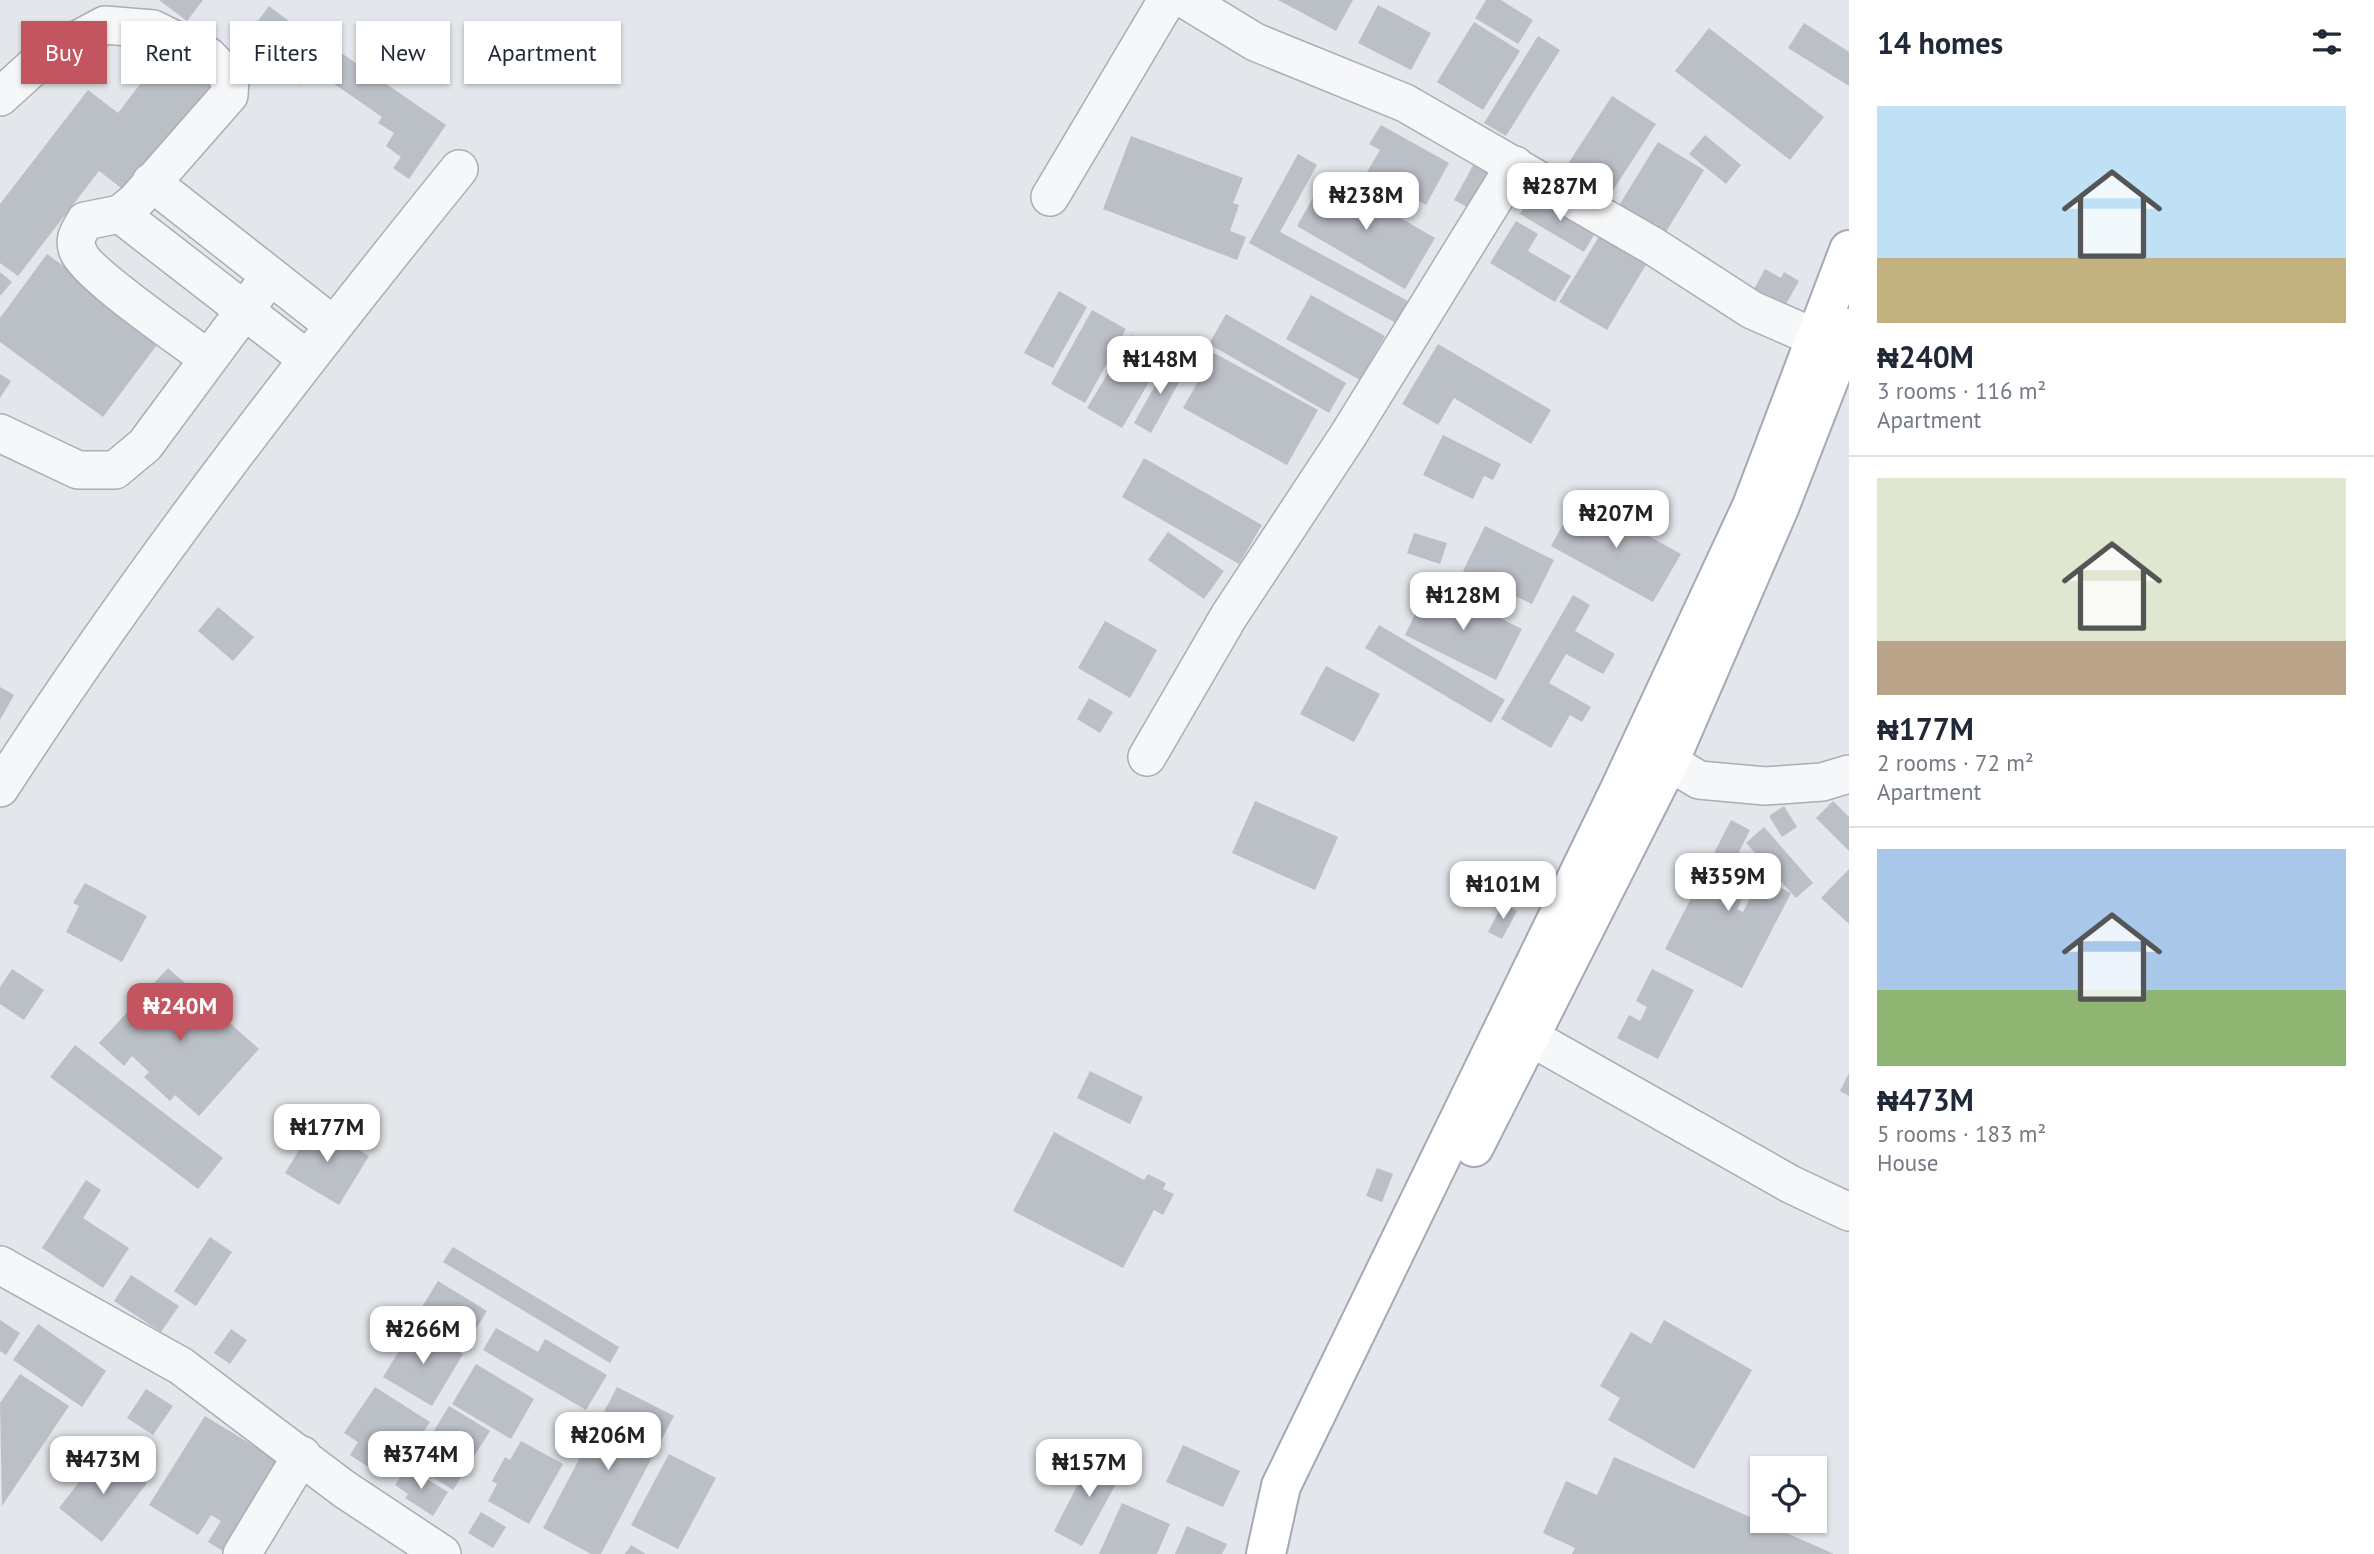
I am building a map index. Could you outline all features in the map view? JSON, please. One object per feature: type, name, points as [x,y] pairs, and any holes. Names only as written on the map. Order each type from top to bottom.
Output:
[{"type":"main road","points":[[1269,1547],[1304,1499],[1438,1218],[1669,762],[1779,508],[1832,333],[1849,250]]},
{"type":"main road","points":[[1269,1547],[1281,1486],[1698,624],[1832,333]]},
{"type":"street","points":[[1050,197],[1167,0]]},
{"type":"street","points":[[1186,0],[1255,42],[1405,103],[1653,246],[1752,310],[1832,333]]},
{"type":"street","points":[[0,97],[43,58],[105,25],[153,29],[208,56],[230,79],[229,95],[151,183],[120,214],[85,221],[75,238],[78,254],[103,278],[207,358]]},
{"type":"street","points":[[1147,757],[1229,616],[1349,434],[1516,165]]},
{"type":"street","points":[[0,788],[136,587],[333,325],[459,169]]},
{"type":"street","points":[[151,183],[333,325]]},
{"type":"street","points":[[120,214],[307,359]]},
{"type":"street","points":[[0,433],[78,470],[115,470],[145,445],[270,276]]},
{"type":"street","points":[[1669,762],[1699,780],[1765,786],[1822,782],[1849,774]]},
{"type":"street","points":[[1530,1037],[1790,1184],[1849,1212]]},
{"type":"street","points":[[0,1265],[181,1366],[344,1489],[442,1554]]},
{"type":"street","points":[[242,1554],[302,1455]]},
{"type":"building","points":[[159,0],[203,0],[187,21]]},
{"type":"building","points":[[1278,0],[1353,0],[1336,31]]},
{"type":"building","points":[[1486,0],[1501,0],[1533,20],[1518,44],[1475,18]]},
{"type":"building","points":[[1378,5],[1431,33],[1411,70],[1358,43]]},
{"type":"building","points":[[269,6],[289,21],[258,21]]},
{"type":"building","points":[[1474,22],[1520,51],[1483,110],[1437,82]]},
{"type":"building","points":[[1804,23],[1849,52],[1849,86],[1788,48]]},
{"type":"building","points":[[1709,28],[1824,117],[1790,160],[1675,71]]},
{"type":"building","points":[[1538,36],[1560,50],[1506,136],[1484,123]]},
{"type":"building","points":[[342,54],[356,63],[356,84],[386,84],[446,125],[409,179],[393,168],[401,157],[386,146],[394,133],[378,123],[382,117],[334,84],[342,84]]},
{"type":"building","points":[[140,84],[213,84],[129,194],[99,171],[18,276],[0,263],[0,204],[88,90],[118,113]]},
{"type":"building","points":[[1612,96],[1656,124],[1608,198],[1564,170]]},
{"type":"building","points":[[1381,125],[1449,163],[1426,205],[1367,172],[1380,150],[1369,144]]},
{"type":"building","points":[[1705,135],[1741,165],[1726,184],[1689,154]]},
{"type":"building","points":[[1131,136],[1243,178],[1233,203],[1239,205],[1230,231],[1246,237],[1237,260],[1103,209]]},
{"type":"building","points":[[1658,142],[1704,170],[1664,235],[1618,207]]},
{"type":"building","points":[[1298,154],[1317,165],[1280,232],[1419,307],[1407,329],[1249,243]]},
{"type":"building","points":[[1476,160],[1495,171],[1473,210],[1454,200]]},
{"type":"building","points":[[1326,175],[1435,238],[1405,289],[1297,226]]},
{"type":"building","points":[[1530,197],[1546,206],[1550,202],[1597,230],[1584,252],[1520,214]]},
{"type":"building","points":[[1516,221],[1538,234],[1528,251],[1571,276],[1555,302],[1490,263]]},
{"type":"building","points":[[1600,235],[1647,263],[1607,330],[1559,302]]},
{"type":"building","points":[[47,254],[162,338],[103,417],[0,342],[0,318]]},
{"type":"building","points":[[1765,269],[1781,278],[1784,272],[1799,281],[1785,306],[1754,289]]},
{"type":"building","points":[[0,272],[12,282],[0,296]]},
{"type":"building","points":[[1059,291],[1087,307],[1053,368],[1024,353]]},
{"type":"building","points":[[1311,295],[1385,336],[1360,380],[1286,339]]},
{"type":"building","points":[[1092,310],[1126,329],[1085,403],[1051,384]]},
{"type":"building","points":[[1226,314],[1346,383],[1329,413],[1209,344]]},
{"type":"building","points":[[1131,335],[1165,355],[1122,428],[1087,408]]},
{"type":"building","points":[[1438,344],[1551,410],[1531,444],[1454,398],[1438,425],[1402,404]]},
{"type":"building","points":[[1214,353],[1318,410],[1287,465],[1183,408]]},
{"type":"building","points":[[1170,359],[1187,368],[1151,433],[1134,423]]},
{"type":"building","points":[[0,374],[11,381],[0,398]]},
{"type":"building","points":[[1443,435],[1501,464],[1493,480],[1484,476],[1473,499],[1423,475]]},
{"type":"building","points":[[1144,458],[1262,525],[1239,564],[1122,497]]},
{"type":"building","points":[[1578,497],[1681,554],[1653,602],[1551,546]]},
{"type":"building","points":[[1485,526],[1554,560],[1532,604],[1463,571]]},
{"type":"building","points":[[1168,532],[1224,571],[1204,599],[1148,560]]},
{"type":"building","points":[[1414,533],[1447,543],[1440,564],[1407,553]]},
{"type":"building","points":[[1430,583],[1522,629],[1496,680],[1405,635]]},
{"type":"building","points":[[1573,595],[1590,605],[1575,631],[1615,654],[1603,674],[1566,654],[1549,683],[1591,707],[1582,722],[1570,715],[1551,748],[1501,719]]},
{"type":"building","points":[[218,607],[254,637],[233,661],[198,631]]},
{"type":"building","points":[[1105,621],[1157,650],[1130,698],[1078,668]]},
{"type":"building","points":[[1379,625],[1505,700],[1491,723],[1365,648]]},
{"type":"building","points":[[1326,666],[1380,694],[1354,742],[1300,714]]},
{"type":"building","points":[[0,687],[14,695],[0,720]]},
{"type":"building","points":[[1089,698],[1113,712],[1100,733],[1077,719]]},
{"type":"building","points":[[1255,801],[1338,837],[1315,890],[1232,853]]},
{"type":"building","points":[[1833,801],[1849,817],[1849,851],[1816,818]]},
{"type":"building","points":[[1784,806],[1797,827],[1782,837],[1769,816]]},
{"type":"building","points":[[1731,820],[1750,830],[1739,852],[1761,863],[1737,909],[1743,912],[1760,878],[1791,893],[1742,988],[1665,949]]},
{"type":"building","points":[[1764,827],[1813,883],[1796,898],[1746,843]]},
{"type":"building","points":[[1849,869],[1849,924],[1821,898]]},
{"type":"building","points":[[85,883],[147,916],[122,962],[66,932],[79,906],[73,903]]},
{"type":"building","points":[[1503,903],[1517,911],[1502,939],[1488,932]]},
{"type":"building","points":[[168,968],[259,1049],[199,1116],[175,1095],[170,1101],[144,1077],[149,1072],[132,1056],[124,1066],[99,1043]]},
{"type":"building","points":[[12,969],[44,990],[24,1020],[0,1004],[0,987]]},
{"type":"building","points":[[1652,969],[1694,990],[1658,1059],[1617,1038],[1629,1015],[1640,1021],[1647,1007],[1636,1001]]},
{"type":"building","points":[[75,1045],[223,1158],[198,1189],[50,1077]]},
{"type":"building","points":[[1090,1071],[1143,1097],[1130,1124],[1077,1098]]},
{"type":"building","points":[[1849,1073],[1849,1096],[1840,1091]]},
{"type":"building","points":[[315,1124],[369,1156],[339,1205],[285,1173]]},
{"type":"building","points":[[1054,1132],[1144,1180],[1148,1174],[1166,1183],[1163,1189],[1174,1194],[1163,1215],[1154,1210],[1123,1268],[1013,1211]]},
{"type":"building","points":[[1377,1168],[1393,1174],[1382,1202],[1366,1196]]},
{"type":"building","points":[[86,1180],[101,1190],[83,1218],[129,1248],[103,1288],[42,1248]]},
{"type":"building","points":[[210,1237],[232,1252],[196,1306],[174,1291]]},
{"type":"building","points":[[453,1247],[619,1347],[610,1363],[443,1262]]},
{"type":"building","points":[[131,1275],[179,1306],[161,1332],[114,1301]]},
{"type":"building","points":[[438,1281],[487,1311],[469,1340],[420,1310]]},
{"type":"building","points":[[0,1320],[20,1333],[6,1355],[0,1351]]},
{"type":"building","points":[[1664,1320],[1752,1370],[1694,1469],[1608,1420],[1620,1398],[1600,1386],[1631,1332],[1651,1344]]},
{"type":"building","points":[[38,1324],[106,1371],[82,1407],[13,1360]]},
{"type":"building","points":[[415,1325],[463,1354],[432,1406],[383,1377]]},
{"type":"building","points":[[496,1328],[538,1352],[545,1339],[607,1375],[586,1410],[483,1350]]},
{"type":"building","points":[[231,1329],[247,1340],[230,1364],[214,1353]]},
{"type":"building","points":[[476,1364],[534,1399],[511,1439],[452,1404]]},
{"type":"building","points":[[20,1374],[69,1406],[2,1506],[0,1403]]},
{"type":"building","points":[[375,1387],[430,1422],[401,1467],[393,1461],[383,1477],[350,1455],[358,1442],[344,1433]]},
{"type":"building","points":[[617,1387],[674,1416],[601,1554],[591,1554],[543,1528]]},
{"type":"building","points":[[146,1389],[173,1406],[153,1435],[127,1418]]},
{"type":"building","points":[[449,1406],[490,1431],[453,1490],[413,1465]]},
{"type":"building","points":[[205,1416],[277,1460],[256,1495],[262,1499],[228,1554],[208,1542],[221,1521],[211,1515],[198,1535],[149,1505]]},
{"type":"building","points":[[521,1441],[563,1464],[529,1524],[488,1501],[497,1484],[492,1481],[505,1457],[510,1460]]},
{"type":"building","points":[[1183,1445],[1240,1471],[1223,1507],[1166,1482]]},
{"type":"building","points":[[104,1450],[147,1483],[102,1542],[59,1508]]},
{"type":"building","points":[[1094,1453],[1124,1469],[1082,1546],[1054,1531]]},
{"type":"building","points":[[669,1454],[716,1478],[678,1549],[631,1525]]},
{"type":"building","points":[[1614,1457],[1750,1517],[1750,1533],[1786,1533],[1834,1554],[1572,1554],[1575,1548],[1543,1533],[1566,1481],[1597,1495]]},
{"type":"building","points":[[407,1467],[448,1492],[433,1516],[405,1498],[408,1494],[395,1485]]},
{"type":"building","points":[[1122,1503],[1170,1524],[1157,1554],[1099,1554]]},
{"type":"building","points":[[481,1512],[506,1527],[493,1548],[468,1533]]},
{"type":"building","points":[[1187,1526],[1227,1544],[1222,1554],[1175,1554]]},
{"type":"building","points":[[631,1545],[646,1554],[625,1554]]}]
